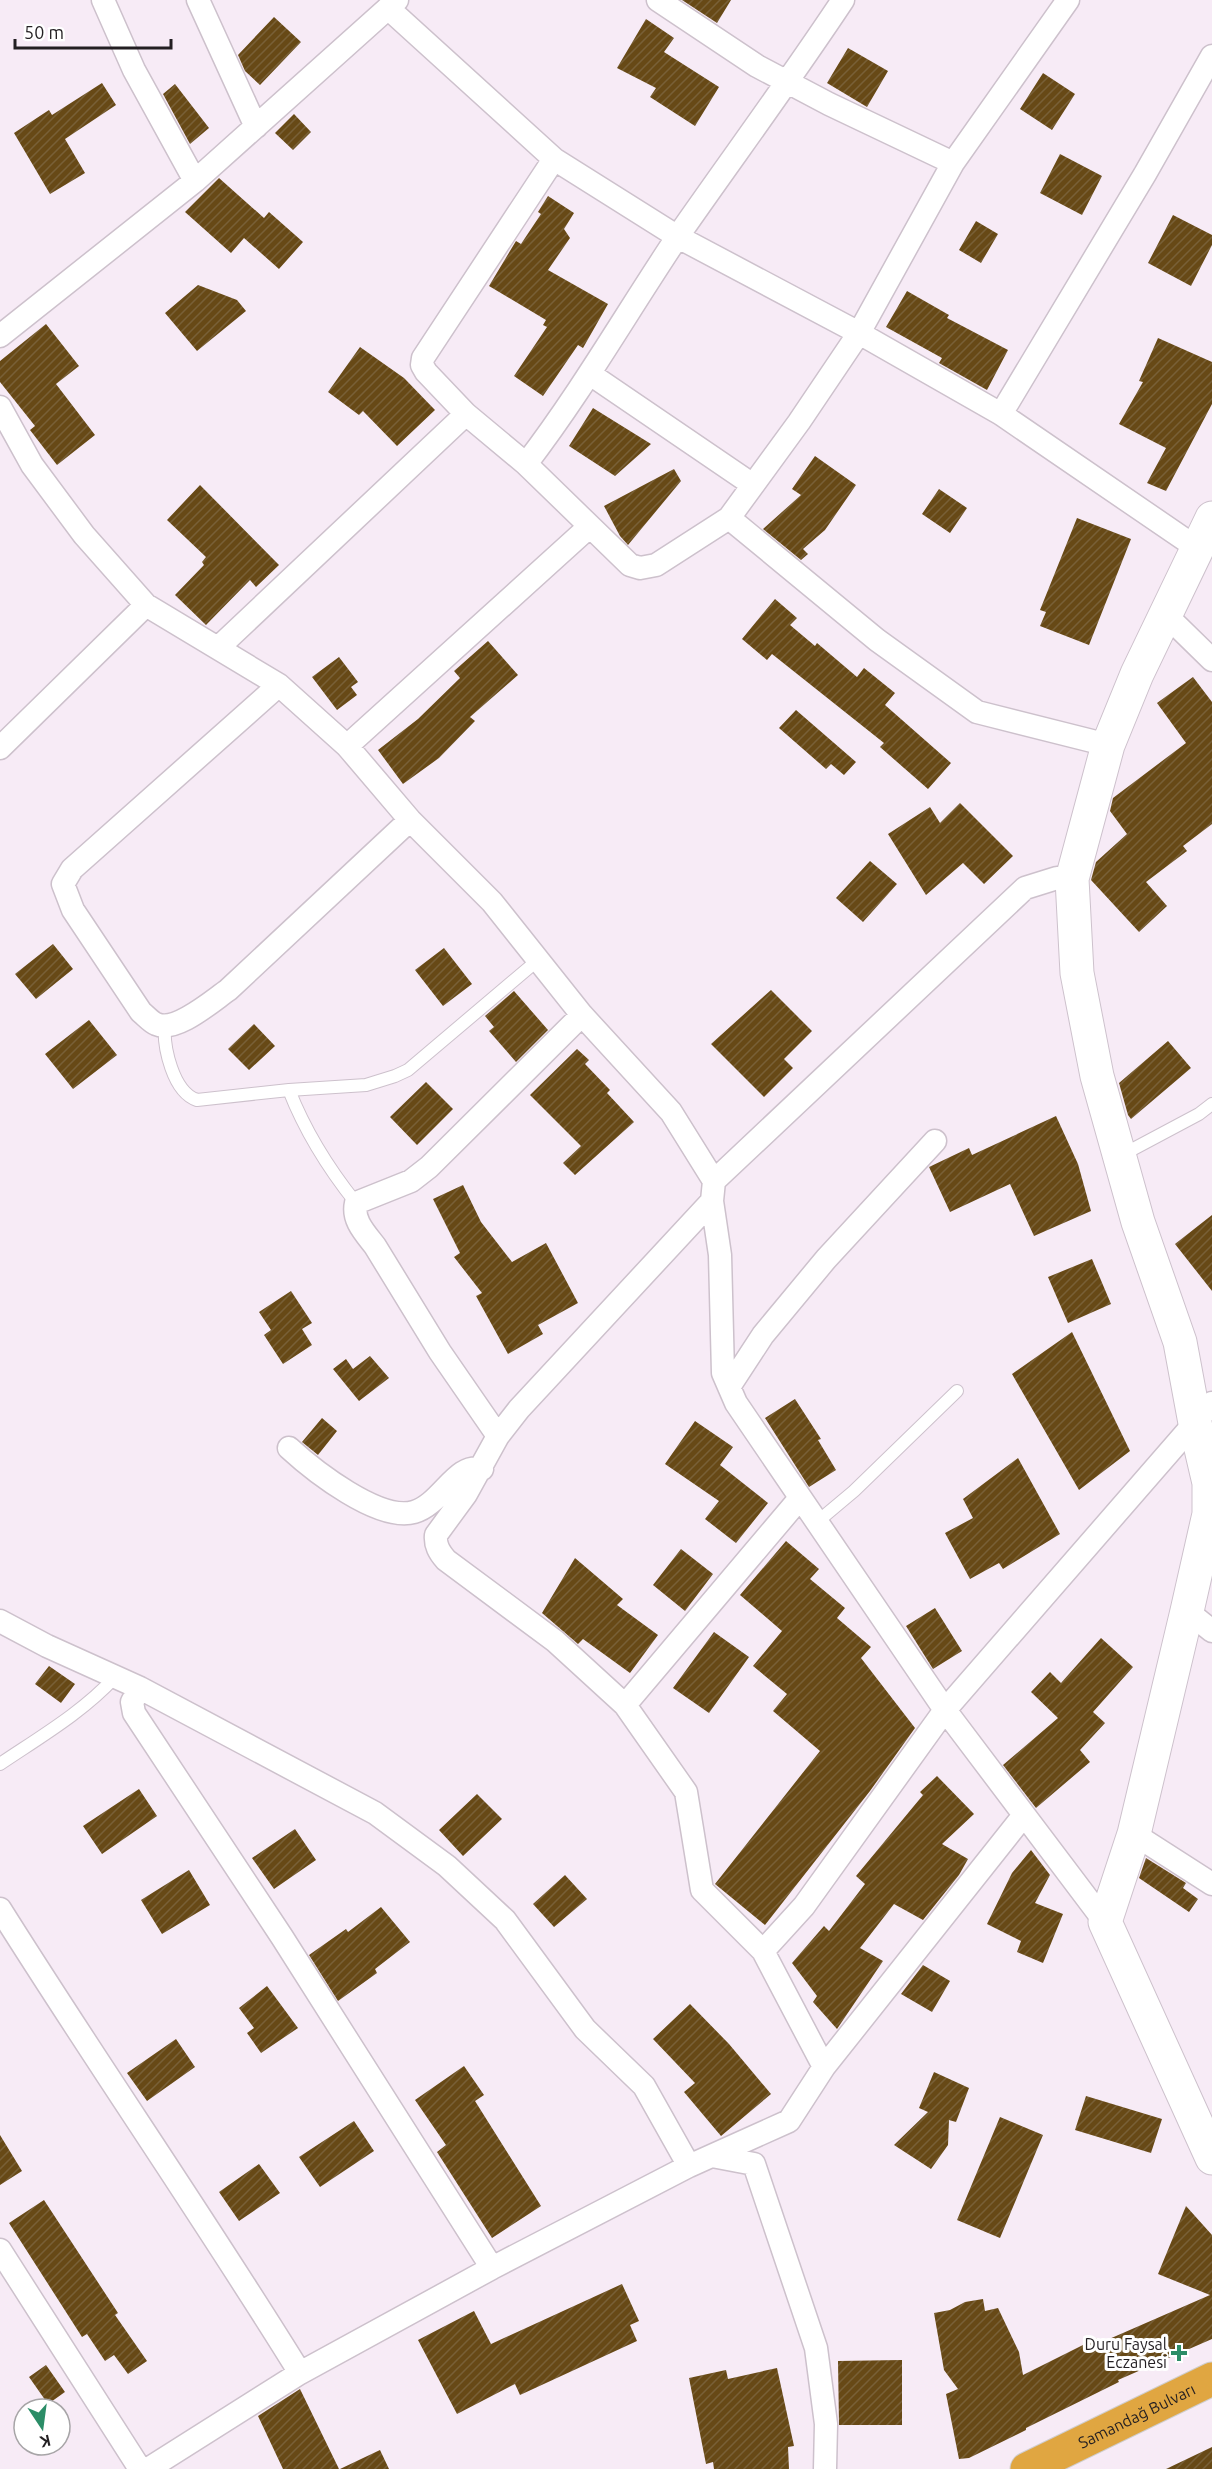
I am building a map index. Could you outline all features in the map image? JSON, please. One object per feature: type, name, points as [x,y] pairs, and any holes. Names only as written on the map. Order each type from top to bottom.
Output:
[{"type":"highway","name":"Samandağ Bulvarı","points":[[1027,2469],[1212,2379]]},
{"type":"highway","name":"Samandağ Bulvarı","points":[[1056,2469],[1212,2395]]},
{"type":"street","points":[[103,0],[134,70],[195,181]]},
{"type":"street","points":[[198,0],[256,127]]},
{"type":"street","points":[[660,0],[757,66],[953,162]]},
{"type":"street","points":[[526,464],[561,418],[678,237],[788,83],[843,0]]},
{"type":"street","points":[[554,159],[423,358],[422,365],[466,414],[526,464],[630,565],[649,567],[662,562],[729,518],[799,422],[859,333],[953,162],[1068,0]]},
{"type":"street","points":[[0,336],[195,181],[392,4],[554,159],[678,237],[859,333],[1001,414],[1197,548]]},
{"type":"street","points":[[1001,414],[1145,174],[1212,56]]},
{"type":"street","points":[[590,374],[753,485]]},
{"type":"street","points":[[0,407],[32,465],[78,526],[146,605],[279,685],[347,746],[410,820],[492,902],[582,1015],[671,1112],[713,1191],[720,1255],[723,1373],[736,1404],[945,1710],[1105,1922],[1204,2123],[1212,2158]]},
{"type":"street","points":[[219,647],[466,414]]},
{"type":"street","points":[[729,518],[877,640],[977,712],[1108,745]]},
{"type":"street","points":[[1105,1922],[1199,1621],[1209,1514],[1209,1483],[1203,1413],[1138,1222],[1096,1076],[1077,973],[1072,879],[1108,745],[1165,614],[1212,518]]},
{"type":"street","points":[[347,746],[590,527]]},
{"type":"street","points":[[0,747],[146,605]]},
{"type":"street","points":[[1165,614],[1212,660]]},
{"type":"street","points":[[279,685],[72,869],[63,884],[73,910],[141,1012],[157,1025],[170,1026],[189,1017],[228,990],[410,820]]},
{"type":"street","points":[[824,2067],[763,1951],[702,1890],[686,1792],[625,1705],[555,1641],[446,1560],[440,1552],[436,1534],[482,1469],[498,1436],[519,1409],[713,1191],[1025,888],[1057,878],[1072,879]]},
{"type":"street","points":[[498,1436],[478,1409],[375,1246],[358,1224],[355,1215],[356,1203],[411,1181],[429,1167],[582,1015]]},
{"type":"street","points":[[729,1387],[763,1335],[826,1259],[935,1140]]},
{"type":"street","points":[[763,1951],[804,1906],[945,1710],[1203,1413]]},
{"type":"street","points":[[289,1448],[327,1480],[384,1509],[397,1513],[414,1512],[429,1505],[442,1494],[457,1474],[471,1468],[482,1469]]},
{"type":"street","points":[[625,1705],[800,1498]]},
{"type":"street","points":[[0,1621],[46,1646],[140,1688],[375,1813],[447,1866],[505,1920],[585,2029],[644,2086],[689,2166]]},
{"type":"street","points":[[140,1688],[132,1702],[134,1713],[282,1937],[492,2268]]},
{"type":"street","points":[[148,2469],[300,2373],[492,2268],[689,2166],[789,2121],[824,2067],[1024,1815]]},
{"type":"street","points":[[1134,1834],[1212,1884]]},
{"type":"street","points":[[0,1910],[85,2045],[234,2265],[300,2373]]},
{"type":"street","points":[[712,2156],[754,2164],[816,2348],[826,2424],[825,2469]]},
{"type":"street","points":[[0,2250],[140,2469]]},
{"type":"lane","points":[[165,1025],[165,1048],[170,1064],[184,1092],[191,1098],[202,1100],[289,1089],[366,1085],[408,1070],[538,960]]},
{"type":"lane","points":[[289,1089],[298,1112],[332,1173],[356,1203]]},
{"type":"lane","points":[[1120,1157],[1199,1114],[1212,1104]]},
{"type":"lane","points":[[816,1522],[854,1491],[957,1390]]},
{"type":"lane","points":[[0,1764],[100,1694],[115,1677]]},
{"type":"building","points":[[682,0],[731,0],[717,23]]},
{"type":"building","points":[[274,17],[301,42],[260,85],[245,71],[238,55]]},
{"type":"building","points":[[646,19],[674,38],[664,52],[719,87],[695,126],[650,97],[656,88],[617,68]]},
{"type":"building","points":[[848,48],[888,71],[867,107],[827,83]]},
{"type":"building","points":[[1043,73],[1075,94],[1052,130],[1020,109]]},
{"type":"building","points":[[102,83],[116,105],[65,139],[85,173],[50,194],[14,133],[49,110],[52,115]]},
{"type":"building","points":[[175,84],[209,128],[190,144],[163,94]]},
{"type":"building","points":[[294,114],[311,132],[293,150],[275,133]]},
{"type":"building","points":[[1060,154],[1102,176],[1082,215],[1040,193]]},
{"type":"building","points":[[219,178],[264,218],[269,212],[303,242],[279,269],[244,238],[231,253],[185,212]]},
{"type":"building","points":[[548,196],[574,213],[564,229],[570,238],[548,270],[608,304],[583,348],[578,345],[543,396],[514,376],[547,327],[543,325],[546,320],[489,286],[516,241],[521,244],[541,214],[538,212]]},
{"type":"building","points":[[1173,215],[1212,235],[1212,245],[1191,286],[1148,263]]},
{"type":"building","points":[[976,221],[998,234],[981,263],[959,250]]},
{"type":"building","points":[[198,285],[237,300],[246,311],[197,351],[165,313]]},
{"type":"building","points":[[907,291],[949,315],[947,318],[1008,350],[987,390],[939,363],[942,358],[886,327]]},
{"type":"building","points":[[46,324],[79,366],[56,384],[95,435],[57,465],[30,430],[35,426],[0,382],[0,361]]},
{"type":"building","points":[[1158,338],[1212,362],[1212,404],[1166,491],[1147,483],[1166,448],[1119,424],[1143,382],[1139,381]]},
{"type":"building","points":[[360,347],[404,378],[435,410],[397,446],[363,411],[359,415],[328,392]]},
{"type":"building","points":[[593,408],[651,444],[615,476],[569,446]]},
{"type":"building","points":[[815,456],[856,485],[825,530],[803,549],[808,554],[801,560],[763,529],[801,495],[792,489]]},
{"type":"building","points":[[674,469],[681,481],[628,545],[620,536],[604,506]]},
{"type":"building","points":[[200,485],[279,565],[256,587],[250,580],[206,625],[175,595],[204,565],[202,562],[206,557],[167,520]]},
{"type":"building","points":[[939,489],[967,508],[950,533],[922,514]]},
{"type":"building","points":[[1077,518],[1131,539],[1089,645],[1040,626],[1046,612],[1040,610]]},
{"type":"building","points":[[775,599],[797,618],[790,625],[815,646],[817,643],[857,677],[864,668],[895,693],[885,705],[951,763],[928,789],[880,747],[884,743],[772,654],[767,660],[742,639]]},
{"type":"building","points":[[488,641],[518,675],[470,717],[475,721],[439,758],[403,784],[378,750],[418,719],[460,678],[454,671]]},
{"type":"building","points":[[339,657],[358,682],[351,687],[357,695],[337,710],[312,677]]},
{"type":"building","points":[[1193,677],[1212,702],[1212,824],[1183,846],[1187,851],[1146,882],[1167,906],[1139,932],[1091,880],[1096,862],[1127,834],[1110,811],[1113,798],[1186,743],[1157,703]]},
{"type":"building","points":[[796,710],[856,762],[844,775],[831,764],[826,769],[779,728]]},
{"type":"building","points":[[960,803],[1013,856],[984,884],[963,863],[926,895],[888,834],[930,807],[940,823]]},
{"type":"building","points":[[870,861],[897,884],[863,922],[836,898]]},
{"type":"building","points":[[53,944],[73,969],[36,999],[15,974]]},
{"type":"building","points":[[444,948],[472,984],[443,1006],[415,970]]},
{"type":"building","points":[[771,990],[812,1031],[784,1059],[793,1068],[764,1097],[711,1044]]},
{"type":"building","points":[[514,991],[548,1030],[516,1062],[489,1031],[494,1027],[485,1016]]},
{"type":"building","points":[[89,1020],[117,1055],[73,1089],[45,1054]]},
{"type":"building","points":[[254,1024],[275,1046],[249,1070],[228,1049]]},
{"type":"building","points":[[1168,1041],[1191,1068],[1131,1119],[1119,1083]]},
{"type":"building","points":[[577,1049],[589,1060],[585,1064],[610,1090],[607,1093],[634,1122],[575,1175],[563,1163],[581,1146],[530,1095]]},
{"type":"building","points":[[426,1082],[453,1109],[417,1145],[390,1117]]},
{"type":"building","points":[[1056,1116],[1078,1164],[1091,1211],[1034,1236],[1010,1184],[950,1212],[929,1167],[969,1148],[972,1155]]},
{"type":"building","points":[[463,1185],[481,1222],[512,1262],[546,1243],[578,1303],[538,1325],[543,1334],[508,1354],[476,1296],[482,1293],[454,1257],[460,1253],[433,1199]]},
{"type":"building","points":[[1212,1215],[1212,1291],[1175,1244]]},
{"type":"building","points":[[1092,1259],[1111,1304],[1068,1323],[1048,1277]]},
{"type":"building","points":[[291,1291],[312,1323],[302,1329],[312,1345],[283,1364],[264,1335],[271,1330],[259,1312]]},
{"type":"building","points":[[1072,1332],[1130,1451],[1079,1490],[1012,1374]]},
{"type":"building","points":[[370,1356],[389,1378],[359,1401],[333,1369],[346,1359],[353,1369]]},
{"type":"building","points":[[795,1399],[821,1439],[818,1440],[836,1470],[809,1487],[765,1418]]},
{"type":"building","points":[[322,1418],[337,1431],[318,1455],[302,1442]]},
{"type":"building","points":[[695,1421],[733,1447],[720,1465],[768,1503],[736,1543],[705,1519],[719,1501],[665,1464]]},
{"type":"building","points":[[1018,1458],[1060,1534],[1003,1569],[999,1563],[970,1579],[945,1533],[973,1518],[963,1499]]},
{"type":"building","points":[[786,1541],[819,1569],[810,1579],[845,1608],[837,1618],[871,1647],[861,1658],[915,1728],[870,1791],[765,1925],[715,1884],[820,1751],[773,1711],[787,1694],[753,1666],[782,1631],[740,1595]]},
{"type":"building","points":[[681,1549],[713,1574],[685,1611],[653,1585]]},
{"type":"building","points":[[575,1558],[623,1599],[617,1605],[658,1635],[630,1673],[583,1639],[578,1644],[542,1613]]},
{"type":"building","points":[[935,1608],[962,1651],[933,1669],[906,1626]]},
{"type":"building","points":[[714,1632],[749,1657],[709,1713],[673,1688]]},
{"type":"building","points":[[1101,1638],[1133,1667],[1093,1712],[1105,1723],[1080,1750],[1090,1762],[1036,1808],[1003,1765],[1058,1718],[1031,1692],[1050,1672],[1061,1683]]},
{"type":"building","points":[[49,1666],[75,1684],[61,1703],[35,1684]]},
{"type":"building","points":[[937,1776],[974,1814],[942,1844],[968,1859],[959,1875],[923,1920],[894,1904],[860,1948],[883,1961],[837,2029],[813,2002],[817,1996],[792,1963],[824,1926],[829,1931],[865,1884],[856,1876],[923,1795],[920,1792]]},
{"type":"building","points":[[139,1789],[157,1816],[102,1854],[83,1826]]},
{"type":"building","points":[[477,1794],[502,1819],[463,1856],[439,1830]]},
{"type":"building","points":[[295,1829],[316,1860],[274,1889],[252,1858]]},
{"type":"building","points":[[1031,1850],[1050,1875],[1035,1903],[1063,1914],[1043,1963],[1017,1952],[1021,1941],[987,1924],[1012,1873]]},
{"type":"building","points":[[1146,1858],[1186,1883],[1183,1888],[1198,1899],[1189,1912],[1139,1878]]},
{"type":"building","points":[[189,1870],[210,1905],[162,1934],[141,1900]]},
{"type":"building","points":[[565,1875],[587,1899],[554,1927],[533,1904]]},
{"type":"building","points":[[381,1907],[410,1942],[375,1969],[377,1973],[338,2001],[309,1955],[346,1929],[348,1932]]},
{"type":"building","points":[[923,1965],[950,1981],[932,2012],[901,1994]]},
{"type":"building","points":[[267,1986],[298,2028],[261,2053],[247,2033],[254,2028],[239,2008]]},
{"type":"building","points":[[690,2004],[729,2044],[771,2094],[721,2136],[684,2092],[695,2083],[653,2039]]},
{"type":"building","points":[[176,2039],[195,2067],[147,2101],[127,2073]]},
{"type":"building","points":[[464,2066],[484,2095],[475,2101],[541,2206],[492,2238],[437,2152],[446,2145],[415,2100]]},
{"type":"building","points":[[934,2072],[969,2088],[956,2122],[949,2120],[948,2145],[931,2169],[894,2145],[928,2112],[919,2108]]},
{"type":"building","points":[[1086,2096],[1162,2119],[1151,2153],[1075,2130]]},
{"type":"building","points":[[1000,2117],[1043,2135],[1000,2238],[957,2220]]},
{"type":"building","points":[[354,2121],[374,2151],[320,2187],[299,2157]]},
{"type":"building","points":[[0,2135],[22,2171],[0,2185]]},
{"type":"building","points":[[259,2164],[280,2193],[239,2221],[219,2192]]},
{"type":"building","points":[[44,2200],[118,2313],[115,2315],[147,2361],[128,2374],[114,2355],[105,2361],[87,2334],[82,2337],[9,2223]]},
{"type":"building","points":[[1186,2206],[1212,2235],[1212,2339],[1118,2380],[1119,2382],[969,2458],[959,2459],[946,2394],[958,2389],[944,2370],[934,2313],[950,2310],[965,2302],[983,2299],[985,2311],[998,2308],[1019,2352],[1023,2375],[1097,2338],[1100,2343],[1210,2295],[1158,2274]]},
{"type":"building","points":[[622,2284],[639,2321],[630,2325],[637,2341],[520,2395],[515,2384],[457,2414],[418,2340],[474,2311],[491,2344]]},
{"type":"building","points":[[902,2360],[902,2425],[839,2425],[838,2361]]},
{"type":"building","points":[[46,2365],[65,2392],[58,2397],[43,2397],[29,2377]]},
{"type":"building","points":[[777,2368],[794,2446],[788,2447],[789,2469],[714,2469],[713,2462],[706,2464],[689,2378],[726,2370],[728,2379]]},
{"type":"building","points":[[300,2389],[339,2469],[283,2469],[258,2416]]},
{"type":"building","points":[[1212,2447],[1212,2469],[1166,2469]]},
{"type":"building","points":[[380,2450],[389,2469],[340,2469]]},
{"type":"place","name":"Duru Faysal Eczanesi","points":[[1179,2353]]}]
